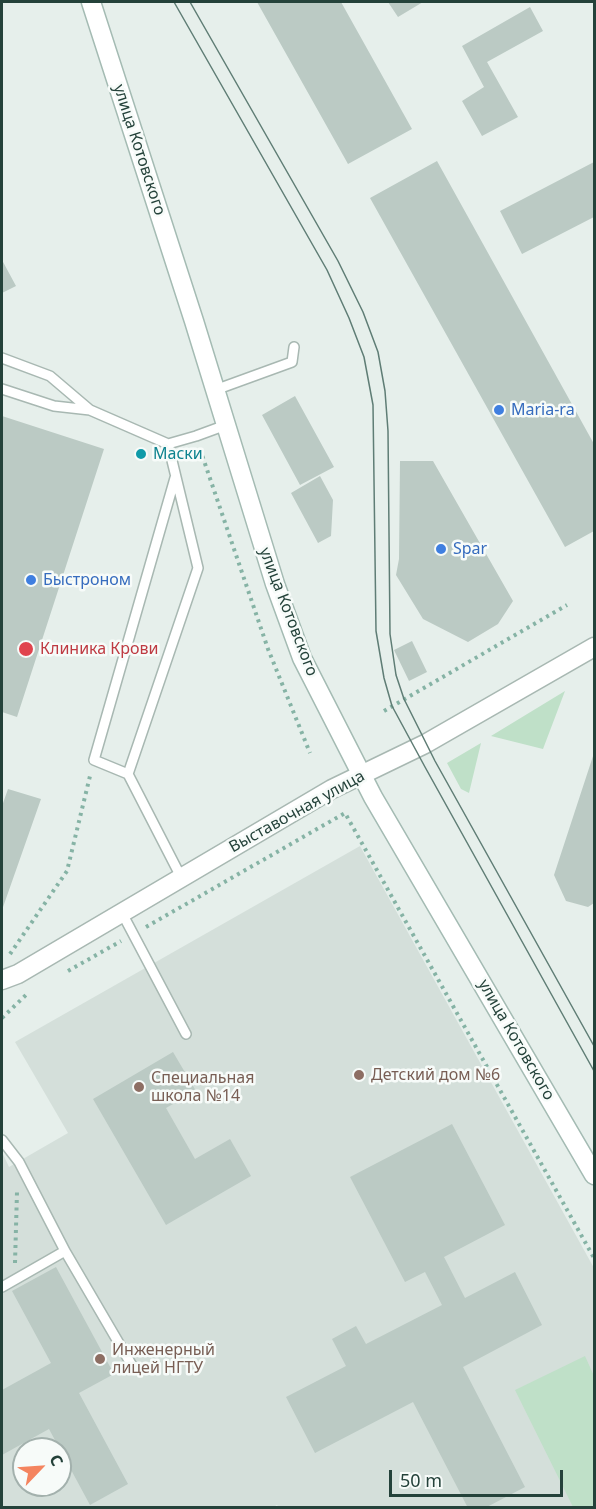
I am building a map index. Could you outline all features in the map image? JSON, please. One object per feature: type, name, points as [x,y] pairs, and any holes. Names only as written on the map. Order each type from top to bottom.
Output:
[{"type":"main road","name":"улица Котовского","points":[[91,2],[275,584],[302,658],[373,797],[594,1175]]},
{"type":"main road","name":"Выставочная улица","points":[[10,977],[332,789],[425,744],[594,647]]},
{"type":"lane","points":[[215,390],[292,362],[294,347]]},
{"type":"lane","points":[[2,358],[50,376],[90,410],[168,444],[226,425]]},
{"type":"lane","points":[[2,388],[54,406],[90,410]]},
{"type":"lane","points":[[128,774],[198,568],[168,444]]},
{"type":"lane","points":[[175,478],[93,760],[128,774],[181,877]]},
{"type":"lane","points":[[122,913],[186,1034]]},
{"type":"lane","points":[[2,1140],[23,1169],[65,1251],[134,1369]]},
{"type":"lane","points":[[2,1287],[65,1251]]},
{"type":"path","points":[[196,436],[268,650],[310,753]]},
{"type":"path","points":[[384,711],[567,605]]},
{"type":"path","points":[[26,995],[10,977],[9,954],[67,871],[93,760]]},
{"type":"path","points":[[65,973],[345,813],[594,1258]]},
{"type":"path","points":[[2,1018],[26,995],[36,989]]},
{"type":"path","points":[[15,1280],[17,1183],[23,1169]]},
{"type":"shaded area","name":"Детский дом №6","points":[[360,846],[594,1268],[594,1507],[284,1508],[276,1505],[275,1508],[2,1507],[2,1152],[9,1167],[68,1133],[15,1042]]},
{"type":"green space","points":[[565,691],[543,749],[491,736]]},
{"type":"green space","points":[[481,743],[469,793],[461,789],[447,763]]},
{"type":"green space","points":[[585,1356],[594,1376],[594,1507],[573,1507],[515,1390]]},
{"type":"building","points":[[257,2],[341,2],[412,129],[348,164]]},
{"type":"building","points":[[388,2],[423,2],[398,17]]},
{"type":"building","points":[[530,7],[543,31],[487,62],[518,117],[482,136],[462,101],[484,87],[462,46]]},
{"type":"building","points":[[437,161],[594,444],[594,531],[565,547],[370,198]]},
{"type":"building","points":[[594,162],[594,217],[522,254],[500,211]]},
{"type":"building","points":[[2,260],[16,286],[2,293]]},
{"type":"building","points":[[295,396],[334,467],[300,485],[262,415]]},
{"type":"building","name":"Быстроном","points":[[2,416],[104,449],[17,717],[2,712]]},
{"type":"building","name":"Spar","points":[[400,461],[433,461],[513,601],[498,624],[468,642],[423,619],[396,575],[399,559]]},
{"type":"building","points":[[320,476],[333,500],[331,536],[318,543],[291,493]]},
{"type":"building","points":[[412,641],[427,672],[409,681],[394,650]]},
{"type":"building","points":[[594,753],[594,903],[588,907],[566,901],[554,875]]},
{"type":"building","points":[[8,789],[41,799],[2,910],[2,806]]},
{"type":"building","points":[[173,1052],[196,1091],[166,1108],[195,1159],[230,1139],[251,1176],[166,1225],[93,1099]]},
{"type":"building","points":[[452,1124],[505,1225],[444,1257],[465,1298],[515,1272],[542,1325],[463,1367],[525,1487],[485,1508],[468,1508],[413,1402],[315,1453],[286,1397],[346,1366],[332,1339],[356,1326],[366,1344],[442,1305],[425,1272],[405,1282],[350,1177]]},
{"type":"building","name":"Инженерный лицей НГТУ","points":[[56,1267],[114,1374],[79,1393],[128,1484],[90,1505],[72,1472],[72,1437],[53,1437],[49,1429],[35,1437],[12,1437],[12,1449],[2,1455],[2,1390],[51,1363],[12,1291]]},
{"type":"tram line","points":[[174,2],[327,270],[364,357],[373,405],[376,631],[384,678],[392,706],[594,1071]]},
{"type":"tram line","points":[[190,2],[338,261],[363,312],[378,352],[385,391],[388,431],[390,634],[396,675],[404,699],[435,761],[594,1046]]},
{"type":"place","name":"Maria-ra","points":[[499,410]]},
{"type":"place","name":"Маски","points":[[141,454]]},
{"type":"place","name":"Spar","points":[[441,549]]},
{"type":"place","name":"Быстроном","points":[[31,580]]},
{"type":"place","name":"Клиника Крови","points":[[26,649]]},
{"type":"place","name":"Детский дом №6","points":[[359,1075]]},
{"type":"place","name":"Специальная школа №14","points":[[139,1087]]},
{"type":"place","name":"Инженерный лицей НГТУ","points":[[100,1359]]}]
